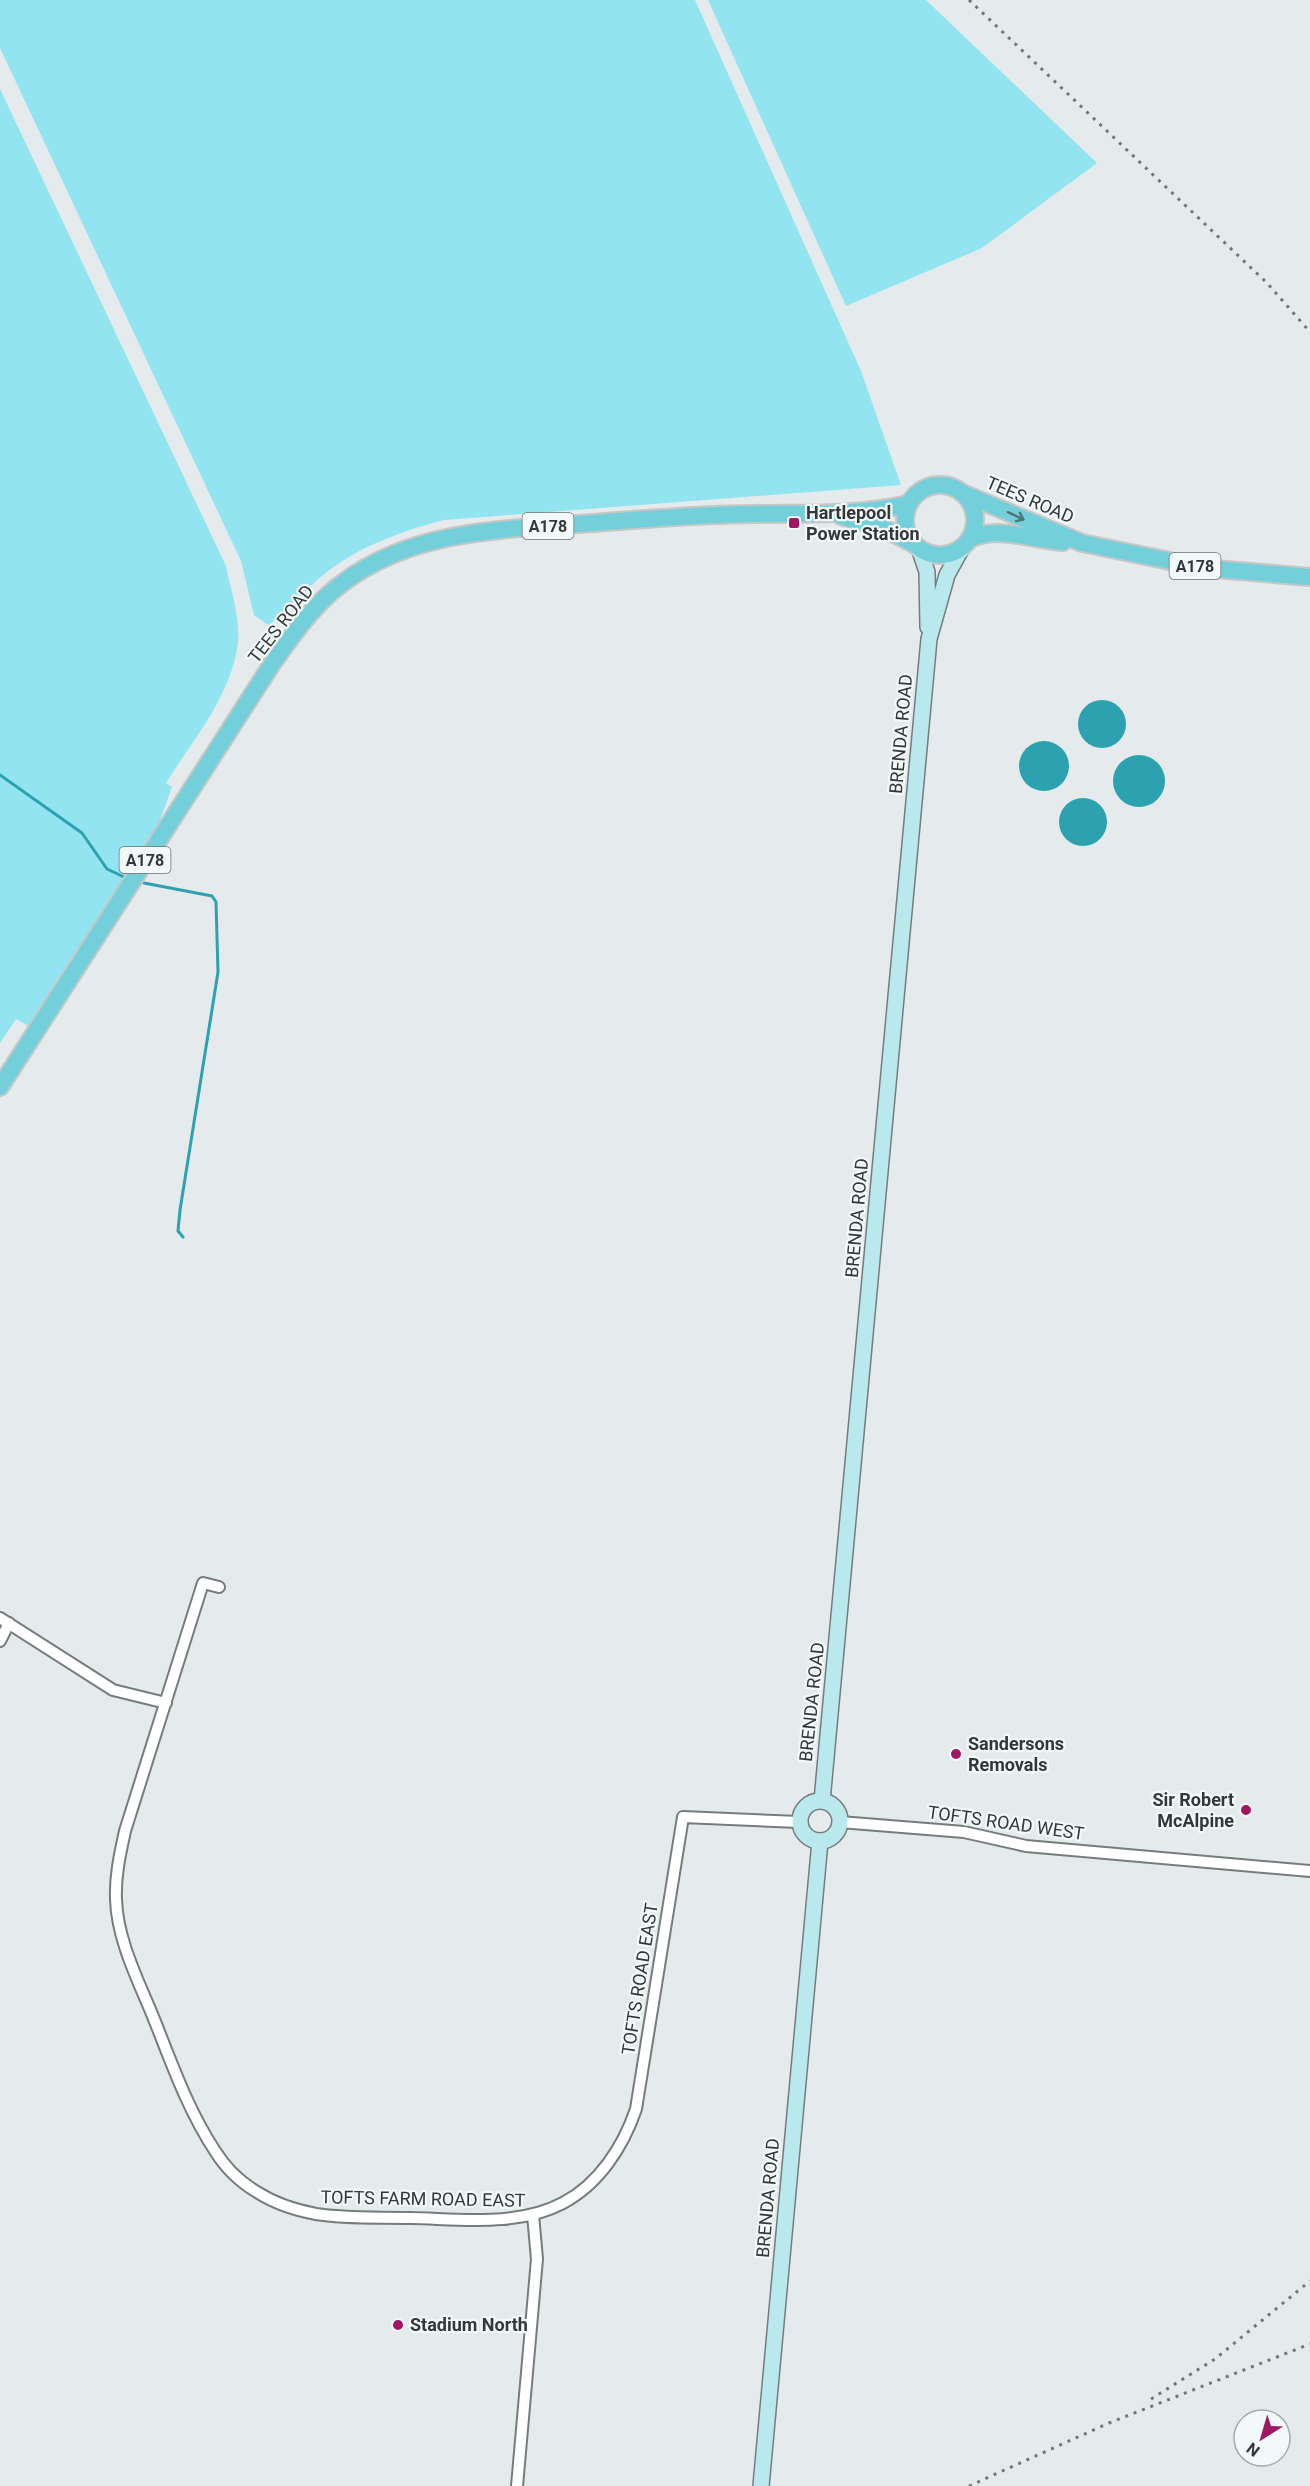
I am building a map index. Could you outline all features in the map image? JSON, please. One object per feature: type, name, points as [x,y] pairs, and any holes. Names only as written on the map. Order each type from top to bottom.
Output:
[{"type":"main road","name":"A178","points":[[908,504],[916,494],[936,485],[946,485],[962,493]]},
{"type":"main road","name":"TEES ROAD","points":[[962,493],[1082,543]]},
{"type":"main road","points":[[962,493],[972,508],[975,519],[966,543]]},
{"type":"main road","name":"TEES ROAD","points":[[0,1087],[272,664],[316,607],[345,581],[408,548],[462,534],[696,517],[837,514],[908,504]]},
{"type":"main road","points":[[908,504],[905,518],[907,533],[917,547]]},
{"type":"main road","name":"TEES ROAD","points":[[837,514],[883,528],[917,547]]},
{"type":"main road","name":"TEES ROAD","points":[[966,543],[981,534],[997,532],[1049,541],[1082,543],[1204,568],[1310,577]]},
{"type":"main road","name":"A178","points":[[917,547],[936,555],[950,554],[966,543]]},
{"type":"main road","name":"BRENDA ROAD","points":[[929,639],[947,575],[966,543]]},
{"type":"main road","name":"BRENDA ROAD","points":[[822,1802],[929,639],[926,604],[927,572],[917,547]]},
{"type":"main road","points":[[822,1802],[830,1804],[838,1812],[840,1822],[837,1832],[831,1839],[820,1841],[811,1839],[802,1831],[800,1822],[805,1808],[822,1802]]},
{"type":"main road","name":"BRENDA ROAD","points":[[761,2486],[820,1841]]},
{"type":"street","name":"TOFTS FARM ROAD EAST","points":[[219,1587],[203,1582],[125,1832],[119,1858],[116,1900],[122,1932],[133,1966],[190,2108],[216,2152],[231,2171],[256,2192],[282,2205],[314,2214],[340,2217],[479,2219],[533,2215],[537,2259],[517,2486]]},
{"type":"street","points":[[0,1641],[4,1620],[113,1690],[166,1703]]},
{"type":"street","name":"TOFTS ROAD EAST","points":[[533,2215],[562,2204],[582,2190],[604,2168],[619,2148],[629,2128],[636,2109],[683,1817],[800,1822]]},
{"type":"street","name":"TOFTS ROAD WEST","points":[[840,1822],[964,1832],[1026,1846],[1310,1871]]},
{"type":"shaded area","points":[[0,0],[695,0],[861,371],[901,485],[444,520],[393,536],[360,551],[316,581],[288,610],[268,625],[254,615],[241,561],[0,48]]},
{"type":"shaded area","points":[[708,0],[926,0],[1097,163],[982,248],[846,306]]},
{"type":"shaded area","points":[[0,89],[226,566],[235,607],[238,639],[226,686],[198,736],[166,783],[172,787],[156,831],[32,1028],[16,1019],[0,1043]]},
{"type":"shaded area","points":[[1097,700],[1107,700],[1119,707],[1126,719],[1126,729],[1119,741],[1107,748],[1097,748],[1082,737],[1078,729],[1078,719],[1089,704]]},
{"type":"shaded area","points":[[1044,741],[1062,748],[1069,766],[1062,784],[1044,791],[1026,784],[1019,766],[1026,748]]},
{"type":"shaded area","points":[[1139,755],[1153,759],[1161,767],[1165,781],[1161,795],[1153,803],[1139,807],[1125,803],[1117,795],[1113,781],[1117,767],[1125,759]]},
{"type":"shaded area","points":[[1078,798],[1088,798],[1103,808],[1107,822],[1106,831],[1097,842],[1088,846],[1078,846],[1063,836],[1059,827],[1059,817],[1069,802]]},
{"type":"waterway","points":[[0,775],[82,833],[107,869],[124,877]]},
{"type":"waterway","points":[[144,883],[212,896],[216,902],[218,972],[180,1210],[178,1231],[183,1237]]},
{"type":"railway","points":[[969,0],[1267,283],[1310,332]]},
{"type":"railway","points":[[1151,2399],[1215,2359],[1310,2281]]},
{"type":"railway","points":[[969,2486],[1109,2423],[1310,2344]]},
{"type":"place","name":"Hartlepool Power Station","points":[[794,523]]},
{"type":"place","name":"Sandersons Removals","points":[[956,1754]]},
{"type":"place","name":"Sir Robert McAlpine","points":[[1246,1810]]},
{"type":"place","name":"Stadium North","points":[[398,2325]]}]
